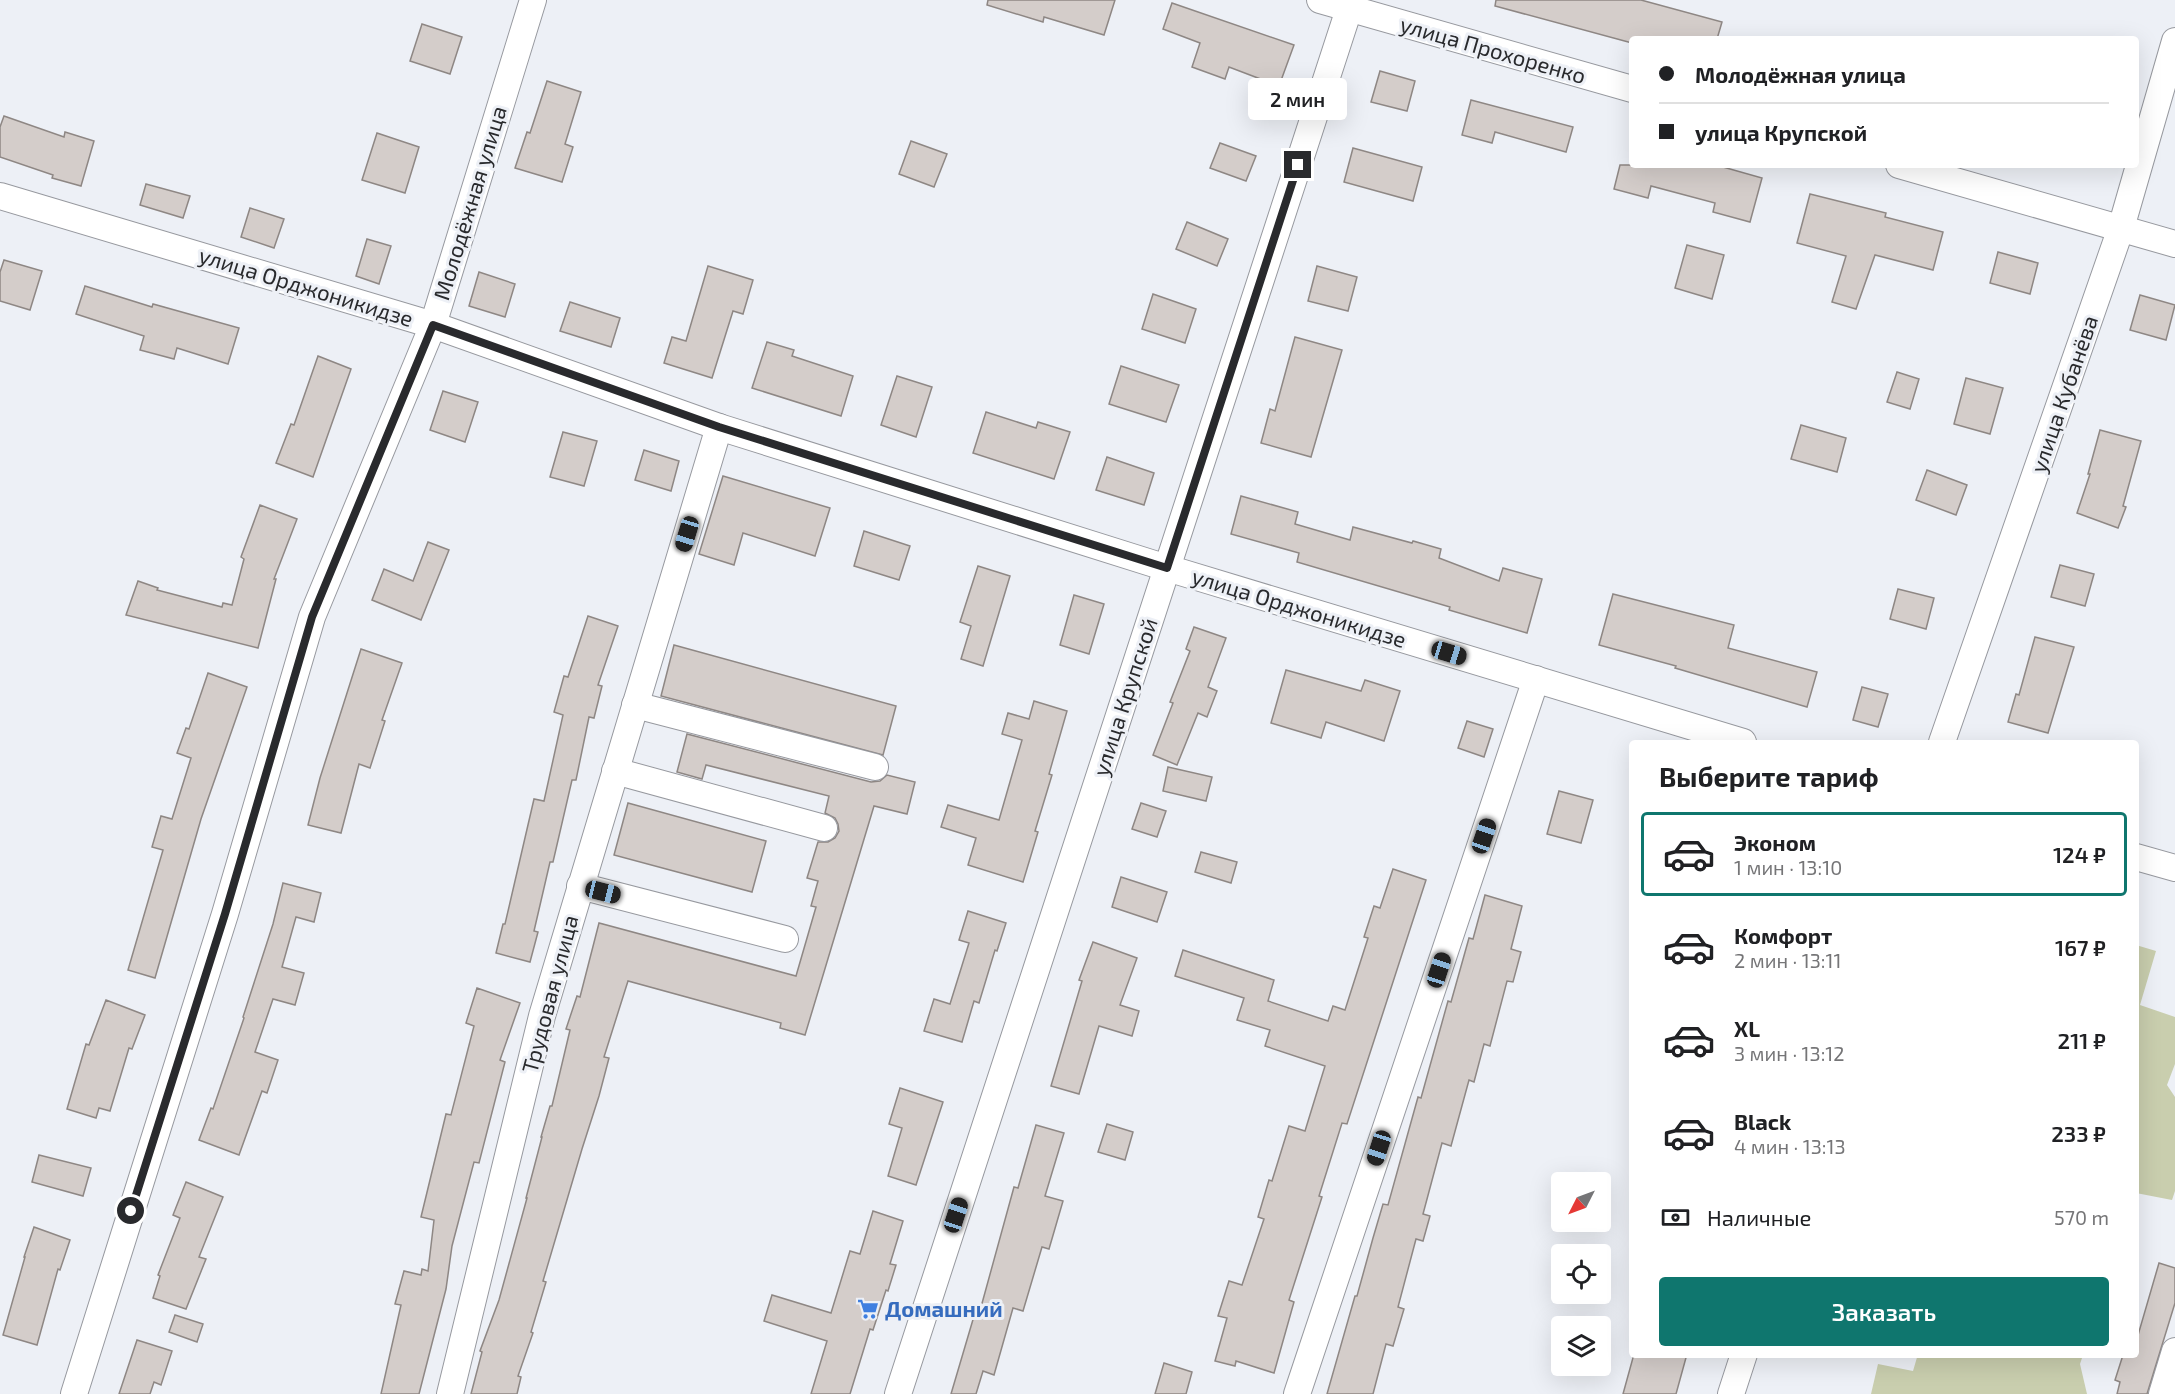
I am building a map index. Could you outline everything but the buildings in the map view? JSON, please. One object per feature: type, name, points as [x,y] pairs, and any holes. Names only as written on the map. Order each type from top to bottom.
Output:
[{"type":"street","name":"Молодёжная улица","points":[[74,1394],[225,914],[312,617],[433,325],[533,0]]},
{"type":"street","name":"улица Прохоренко","points":[[1320,0],[1351,4],[1629,88]]},
{"type":"street","name":"улица Крупской","points":[[898,1394],[1351,4]]},
{"type":"street","name":"улица Кубанёва","points":[[2139,166],[2175,41]]},
{"type":"street","points":[[1910,168],[2175,244]]},
{"type":"street","name":"улица Кубанёва","points":[[1943,740],[2121,228],[2138,168]]},
{"type":"street","name":"улица Орджоникидзе","points":[[0,196],[433,325],[719,427],[1167,568],[1736,740]]},
{"type":"street","name":"Трудовая улица","points":[[450,1394],[542,1016],[719,427]]},
{"type":"street","points":[[1297,1394],[1536,679]]},
{"type":"street","points":[[635,705],[875,767]]},
{"type":"street","points":[[615,771],[824,828]]},
{"type":"street","points":[[2139,858],[2175,868]]},
{"type":"street","points":[[580,886],[785,939]]},
{"type":"street","points":[[2162,1394],[2175,1351]]},
{"type":"street","points":[[1731,1394],[1743,1358]]},
{"type":"green space","points":[[2139,946],[2156,951],[2140,1005],[2175,1017],[2175,1064],[2167,1085],[2175,1097],[2175,1191],[2172,1200],[2139,1194]]},
{"type":"green space","points":[[1917,1358],[2082,1358],[2080,1364],[2087,1394],[1871,1394],[1878,1364],[1913,1371]]},
{"type":"place","name":"Домашний","points":[[868,1309]]},
{"type":"route","points":[[131,1211],[225,914],[312,617],[433,325],[719,427],[1167,568],[1298,165]]}]
